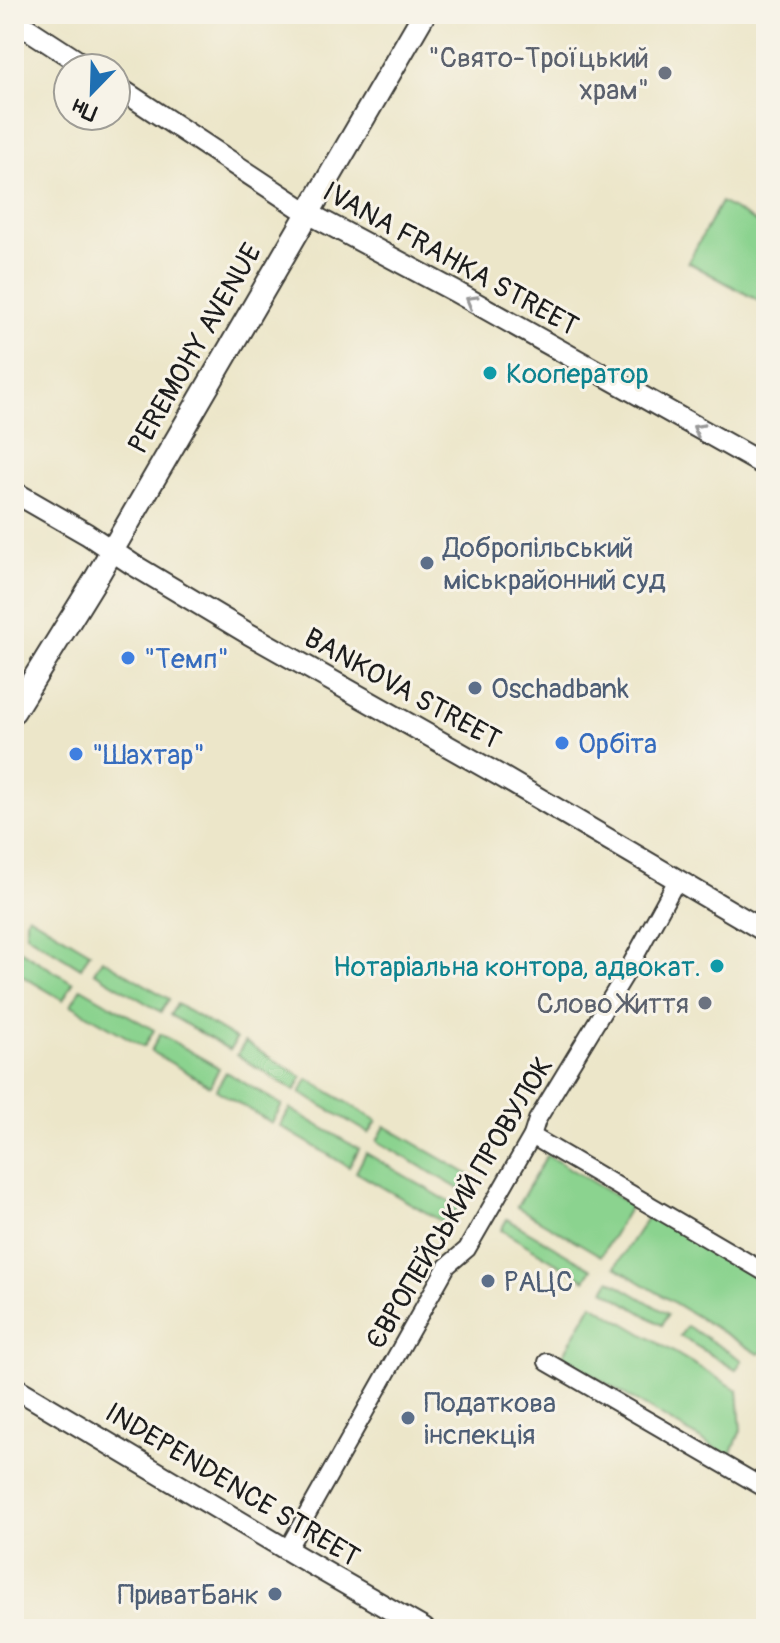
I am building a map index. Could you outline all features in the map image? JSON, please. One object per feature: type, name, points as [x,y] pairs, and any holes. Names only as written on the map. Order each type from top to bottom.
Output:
[{"type":"main road","name":"PEREMOHY AVENUE","points":[[14,711],[424,14]]},
{"type":"street","points":[[14,20],[63,52]]},
{"type":"street","name":"IVANA FRAHKA STREET","points":[[132,97],[308,213],[456,292],[766,466]]},
{"type":"street","name":"BANKOVA STREET","points":[[14,492],[249,634],[485,767],[766,932]]},
{"type":"street","name":"ЄВРОПЕЙСЬКИЙ ПРОВУЛОК","points":[[287,1550],[447,1266],[467,1249],[532,1136],[537,1120],[625,975],[677,880]]},
{"type":"street","points":[[532,1136],[766,1273]]},
{"type":"street","points":[[547,1362],[766,1489]]},
{"type":"street","name":"INDEPENDENCE STREET","points":[[14,1387],[424,1629]]},
{"type":"green space","points":[[721,202],[766,228],[766,305],[688,262]]},
{"type":"green space","points":[[28,915],[90,952],[81,968],[26,934]]},
{"type":"green space","points":[[18,949],[73,983],[63,1000],[14,971],[14,950]]},
{"type":"green space","points":[[102,959],[169,999],[161,1012],[94,972]]},
{"type":"green space","points":[[81,988],[154,1030],[144,1047],[71,1005]]},
{"type":"green space","points":[[177,1004],[236,1039],[230,1050],[170,1015]]},
{"type":"green space","points":[[160,1034],[219,1068],[210,1086],[151,1051]]},
{"type":"green space","points":[[245,1042],[302,1077],[295,1091],[237,1055]]},
{"type":"green space","points":[[226,1072],[282,1105],[272,1123],[216,1090]]},
{"type":"green space","points":[[308,1079],[377,1121],[369,1133],[300,1093]]},
{"type":"green space","points":[[290,1109],[359,1149],[349,1167],[280,1126]]},
{"type":"green space","points":[[385,1126],[475,1178],[466,1193],[377,1141]]},
{"type":"green space","points":[[366,1153],[458,1207],[448,1225],[356,1172]]},
{"type":"green space","points":[[547,1155],[631,1205],[601,1256],[517,1207]]},
{"type":"green space","points":[[650,1213],[766,1281],[766,1350],[759,1354],[615,1267]]},
{"type":"green space","points":[[507,1219],[592,1269],[585,1280],[501,1230]]},
{"type":"green space","points":[[610,1280],[668,1314],[662,1325],[604,1290]]},
{"type":"green space","points":[[592,1304],[738,1390],[741,1430],[730,1457],[562,1357]]},
{"type":"green space","points":[[687,1326],[742,1360],[736,1370],[680,1336]]},
{"type":"place","name":"\"Свято-Троїцький храм\"","points":[[665,73]]},
{"type":"place","name":"Кооператор","points":[[490,373]]},
{"type":"place","name":"Добропільський міськрайонний суд","points":[[427,563]]},
{"type":"place","name":"\"Темп\"","points":[[128,658]]},
{"type":"place","name":"Oschadbank","points":[[475,688]]},
{"type":"place","name":"Орбіта","points":[[562,743]]},
{"type":"place","name":"\"Шахтар\"","points":[[76,754]]},
{"type":"place","name":"Нотаріальна контора, адвокат.","points":[[717,966]]},
{"type":"place","name":"Слово Життя","points":[[705,1003]]},
{"type":"place","name":"РАЦС","points":[[488,1281]]},
{"type":"place","name":"Податкова інспекція","points":[[408,1418]]},
{"type":"place","name":"ПриватБанк","points":[[275,1594]]}]
